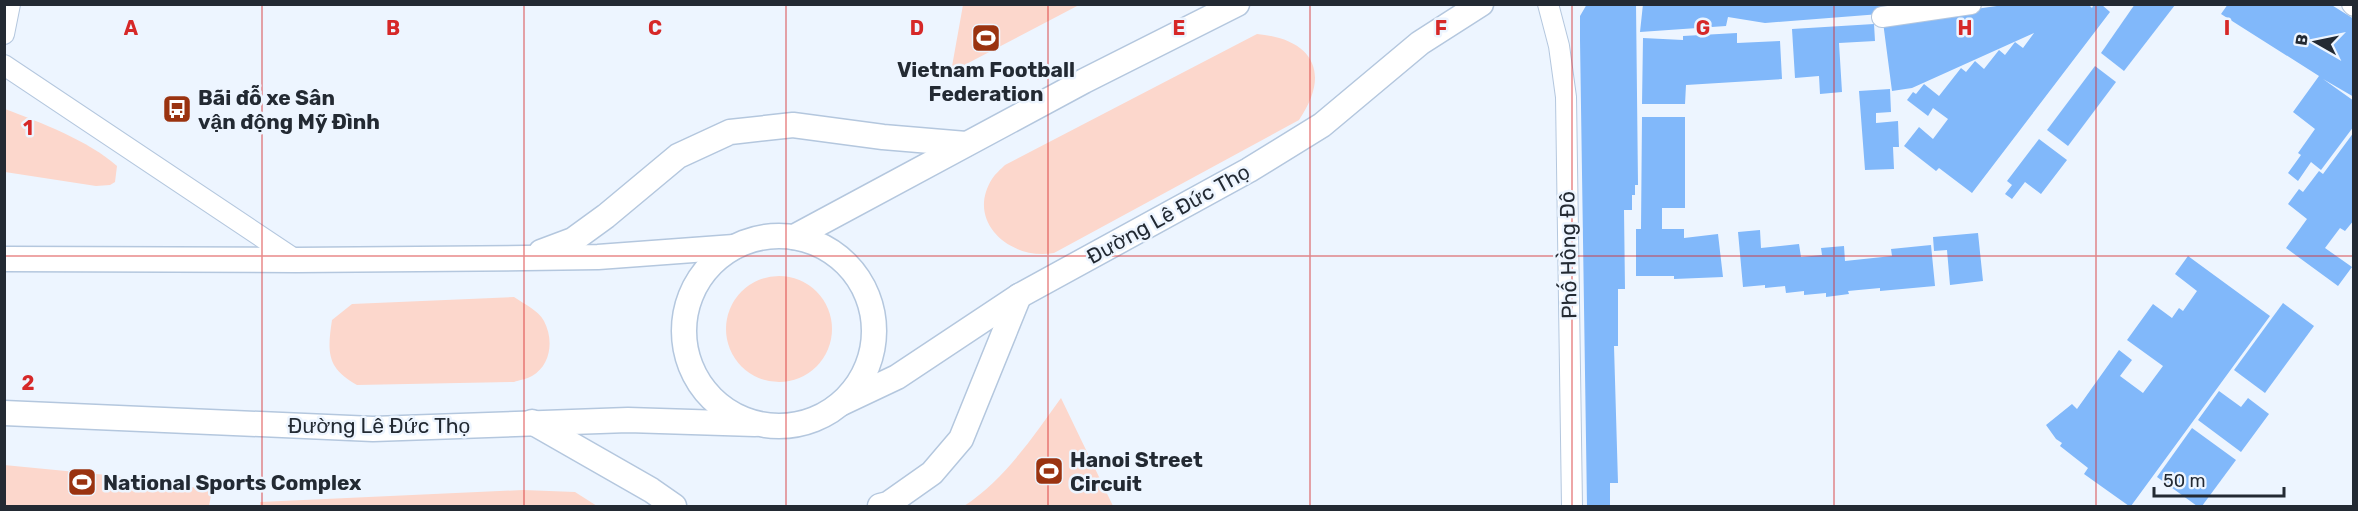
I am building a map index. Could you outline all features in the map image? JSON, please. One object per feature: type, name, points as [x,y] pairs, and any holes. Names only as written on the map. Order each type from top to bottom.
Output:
[{"type":"main road","points":[[794,237],[1084,81],[1237,4]]},
{"type":"main road","name":"Đường Lê Đức Thọ","points":[[842,404],[897,377],[1019,296],[1249,170],[1322,125],[1420,43],[1481,4]]},
{"type":"main road","points":[[525,258],[573,240],[606,216],[678,156],[730,132],[793,125],[883,137],[966,144]]},
{"type":"main road","points":[[4,259],[296,260],[598,257],[734,247],[763,237],[794,237],[823,246],[848,264],[866,290],[874,320],[873,351],[861,380],[842,404],[816,420],[785,427],[754,424],[726,410],[702,387],[688,359],[684,327],[691,295],[708,267],[734,247]]},
{"type":"main road","points":[[880,507],[888,504],[932,473],[961,439],[1019,296]]},
{"type":"main road","name":"Đường Lê Đức Thọ","points":[[4,414],[373,429],[627,420],[754,424]]},
{"type":"main road","points":[[532,422],[651,490],[674,507]]},
{"type":"street","points":[[4,34],[10,4]]},
{"type":"street","name":"Phố Hồng Đô","points":[[1548,4],[1559,46],[1566,97],[1572,507]]},
{"type":"street","points":[[1882,17],[1971,4]]},
{"type":"street","points":[[4,65],[296,260]]},
{"type":"shaded area","name":"Vietnam Football Federation","points":[[963,4],[1079,5],[951,72]]},
{"type":"shaded area","points":[[1257,34],[1276,37],[1291,43],[1303,51],[1311,61],[1315,73],[1314,87],[1309,103],[1299,120],[1054,253],[1038,254],[1022,251],[997,235],[988,223],[984,210],[985,195],[996,173],[1005,165]]},
{"type":"shaded area","points":[[5,109],[64,133],[93,148],[117,166],[115,182],[110,185],[96,186],[5,172]]},
{"type":"shaded area","points":[[779,276],[799,280],[816,292],[828,309],[832,329],[828,349],[816,366],[799,378],[779,382],[759,378],[742,366],[730,349],[726,329],[730,309],[742,292],[759,280]]},
{"type":"shaded area","points":[[514,297],[535,310],[544,321],[549,336],[547,359],[538,371],[528,378],[514,382],[357,385],[340,372],[331,358],[332,320],[352,304]]},
{"type":"shaded area","name":"Hanoi Street Circuit","points":[[1061,398],[1113,506],[964,506],[1005,471]]},
{"type":"shaded area","name":"National Sports Complex","points":[[4,465],[107,475],[212,490],[209,506],[5,506]]},
{"type":"shaded area","points":[[523,490],[575,492],[597,506],[260,506],[260,502]]},
{"type":"building","points":[[1587,4],[1636,4],[1638,185],[1635,185],[1635,195],[1632,195],[1632,210],[1624,210],[1625,289],[1618,289],[1618,346],[1614,346],[1618,483],[1610,483],[1610,506],[1587,506],[1580,16]]},
{"type":"building","points":[[1643,4],[1882,4],[1880,14],[1765,23],[1728,17],[1726,26],[1640,32]]},
{"type":"building","points":[[2011,4],[2088,4],[2092,8],[2094,4],[2101,4],[2110,12],[1972,193],[1939,168],[1936,171],[1904,146],[1919,127],[1933,139],[1948,119],[1933,108],[1928,116],[1907,100],[1924,84],[1939,96],[1961,68],[1966,72],[1975,61],[1984,69],[1999,50],[2005,55],[2015,42],[2023,48],[2034,33],[1912,88],[1892,91],[1883,22]]},
{"type":"building","points":[[2135,4],[2175,5],[2124,71],[2101,53]]},
{"type":"building","points":[[2228,4],[2330,4],[2354,19],[2354,97],[2323,79],[2354,101],[2354,126],[2321,170],[2311,162],[2298,181],[2288,173],[2301,155],[2298,153],[2315,129],[2293,112],[2319,76],[2221,14]]},
{"type":"building","points":[[1874,24],[1875,41],[1839,43],[1842,92],[1820,94],[1819,76],[1795,78],[1792,29]]},
{"type":"building","points":[[1737,33],[1737,43],[1780,41],[1782,79],[1686,85],[1685,104],[1642,104],[1643,38],[1683,40],[1683,36]]},
{"type":"building","points":[[2095,66],[2116,82],[2068,146],[2047,130]]},
{"type":"building","points":[[1890,89],[1891,112],[1876,113],[1876,123],[1898,121],[1899,147],[1893,147],[1894,169],[1865,170],[1859,91]]},
{"type":"building","points":[[1642,117],[1685,117],[1685,208],[1662,208],[1662,229],[1684,229],[1684,238],[1718,234],[1723,277],[1674,279],[1674,276],[1636,276],[1636,229],[1641,229]]},
{"type":"building","points":[[2354,132],[2354,220],[2345,231],[2340,228],[2325,248],[2352,267],[2338,286],[2286,248],[2307,219],[2288,204],[2299,189],[2303,192],[2319,171],[2323,174]]},
{"type":"building","points":[[2039,139],[2067,160],[2041,194],[2025,182],[2012,199],[2005,194],[2012,185],[2007,181]]},
{"type":"building","points":[[1760,230],[1761,248],[1799,244],[1801,257],[1822,255],[1821,248],[1844,246],[1845,261],[1892,256],[1891,249],[1931,245],[1935,286],[1880,291],[1880,288],[1848,291],[1849,294],[1826,297],[1826,293],[1804,295],[1804,291],[1786,293],[1785,286],[1743,287],[1738,232]]},
{"type":"building","points":[[1978,233],[1983,281],[1950,285],[1947,250],[1934,251],[1933,237]]},
{"type":"building","points":[[2188,256],[2270,316],[2129,506],[2084,474],[2088,468],[2060,446],[2062,443],[2056,439],[2046,425],[2072,404],[2077,409],[2119,350],[2132,360],[2120,376],[2143,393],[2163,366],[2127,340],[2153,304],[2172,318],[2179,308],[2183,311],[2197,291],[2175,274]]},
{"type":"building","points":[[2283,303],[2314,326],[2265,393],[2234,370]]},
{"type":"building","points":[[2219,391],[2241,407],[2248,398],[2269,414],[2241,452],[2198,420]]},
{"type":"building","points":[[2192,428],[2236,460],[2202,506],[2197,506],[2157,477]]},
{"type":"place","name":"Vietnam Football Federation","points":[[986,38]]},
{"type":"place","name":"Bãi đỗ xe Sân vận động Mỹ Đình","points":[[177,109]]},
{"type":"place","name":"Hanoi Street Circuit","points":[[1049,471]]},
{"type":"place","name":"National Sports Complex","points":[[82,482]]}]
